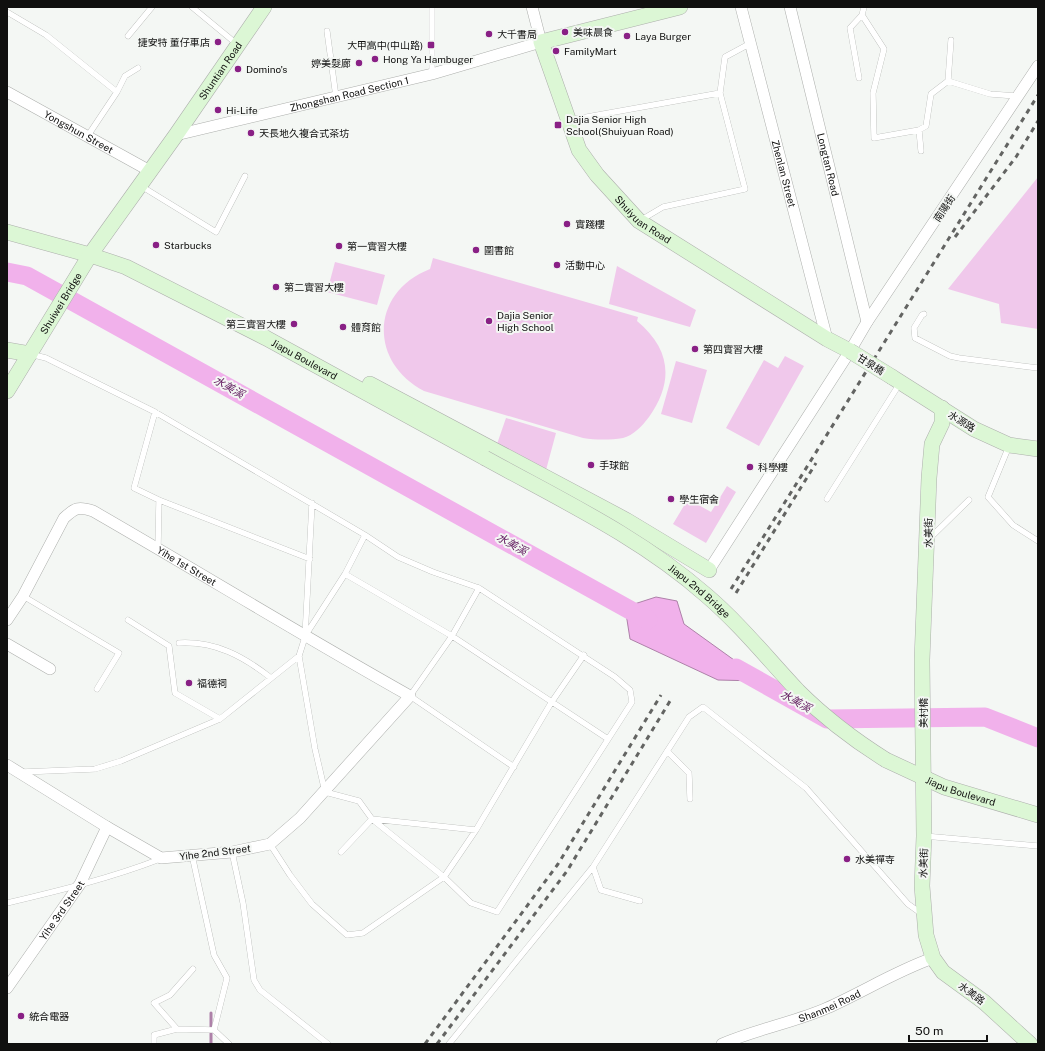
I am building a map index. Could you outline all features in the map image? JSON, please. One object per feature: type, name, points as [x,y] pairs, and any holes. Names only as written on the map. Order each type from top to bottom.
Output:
[{"type":"street","name":"Shuntian Road","points":[[176,135],[264,7]]},
{"type":"street","name":"Shuiyuan Road","points":[[532,7],[541,42],[579,150],[597,175],[639,221],[828,339],[850,351]]},
{"type":"street","name":"Zhongshan Road Section 1","points":[[176,135],[432,74],[541,42],[680,7]]},
{"type":"street","name":"Zhenlan Street","points":[[741,7],[828,339]]},
{"type":"street","name":"Longtan Road","points":[[790,7],[868,322]]},
{"type":"street","name":"南陽街","points":[[709,570],[868,322],[956,191],[1016,96],[1038,66]]},
{"type":"street","name":"Yongshun Street","points":[[7,92],[150,171]]},
{"type":"street","points":[[90,254],[176,135]]},
{"type":"street","name":"Jiapu Boulevard","points":[[7,232],[90,254],[126,267],[266,338],[485,458]]},
{"type":"street","name":"Shuiwei Bridge","points":[[30,354],[90,254]]},
{"type":"street","points":[[266,338],[295,345],[626,520],[709,570]]},
{"type":"street","points":[[7,350],[30,354],[7,391]]},
{"type":"street","name":"甘泉橋","points":[[850,351],[896,379]]},
{"type":"street","name":"水源路","points":[[896,379],[974,429],[1009,445],[1038,449]]},
{"type":"street","name":"水美街","points":[[922,660],[928,540],[928,478],[932,444],[942,423],[942,408]]},
{"type":"street","name":"Jiapu 2nd Bridge","points":[[485,458],[625,536],[665,562],[707,595],[728,615],[799,692],[828,720],[886,760]]},
{"type":"street","name":"Yihe 1st Street","points":[[7,620],[23,596],[64,518],[73,510],[82,508],[93,511],[158,548],[305,637],[410,696]]},
{"type":"street","points":[[7,644],[50,669]]},
{"type":"street","name":"美村橋","points":[[922,660],[923,772]]},
{"type":"street","name":"Yihe 2nd Street","points":[[161,858],[232,852],[270,844],[300,818],[410,696]]},
{"type":"street","name":"Jiapu Boulevard","points":[[886,760],[923,772],[944,787],[1038,815]]},
{"type":"street","points":[[7,765],[107,827],[161,858]]},
{"type":"street","name":"水美街","points":[[923,772],[924,836],[922,886],[926,935],[933,958]]},
{"type":"street","name":"Yihe 3rd Street","points":[[7,988],[80,884],[107,827]]},
{"type":"street","name":"Shanmei Road","points":[[722,1044],[746,1034],[826,1008],[906,968],[933,958]]},
{"type":"street","name":"水美路","points":[[933,958],[943,972],[984,1002],[1030,1044]]},
{"type":"lane","points":[[128,36],[152,7]]},
{"type":"lane","points":[[432,7],[432,74]]},
{"type":"lane","points":[[859,78],[850,28],[862,16],[864,7]]},
{"type":"lane","points":[[193,8],[238,45]]},
{"type":"lane","points":[[7,12],[46,35],[117,92]]},
{"type":"lane","points":[[862,16],[884,49],[873,92],[874,138],[919,130],[926,126],[931,94],[948,81],[951,40]]},
{"type":"lane","points":[[327,31],[336,97]]},
{"type":"lane","points":[[639,221],[663,208],[745,190],[720,93],[725,57],[751,43]]},
{"type":"lane","points":[[87,137],[117,92],[125,76],[138,68]]},
{"type":"lane","points":[[948,81],[990,94],[1016,96]]},
{"type":"lane","points":[[569,120],[720,93]]},
{"type":"lane","points":[[919,130],[921,151]]},
{"type":"lane","points":[[139,185],[216,232],[245,176]]},
{"type":"lane","points":[[924,314],[914,328],[915,338],[950,356],[1038,368]]},
{"type":"lane","points":[[30,354],[46,358],[155,412],[365,535],[398,557],[433,572],[479,588],[584,655],[630,690],[632,702],[497,912],[471,903],[444,877],[372,818],[359,801],[324,792],[315,750],[299,656],[305,637],[312,504]]},
{"type":"lane","points":[[827,499],[896,379]]},
{"type":"lane","points":[[155,412],[134,488],[159,500],[310,559]]},
{"type":"lane","points":[[1009,445],[988,497],[1013,525],[1038,542]]},
{"type":"lane","points":[[158,548],[159,500]]},
{"type":"lane","points":[[928,540],[969,500]]},
{"type":"lane","points":[[305,637],[344,574],[365,535]]},
{"type":"lane","points":[[344,574],[452,636],[551,703],[608,739]]},
{"type":"lane","points":[[479,588],[452,636],[410,696],[514,767]]},
{"type":"lane","points":[[23,596],[119,653],[97,689]]},
{"type":"lane","points":[[128,620],[169,646],[175,693],[220,719]]},
{"type":"lane","points":[[179,643],[195,642],[221,648],[251,662],[271,678]]},
{"type":"lane","points":[[270,844],[290,875],[312,904],[347,934],[363,934],[444,877],[476,830],[551,703],[584,655]]},
{"type":"lane","points":[[20,772],[95,769],[121,761],[220,719],[299,656]]},
{"type":"lane","points":[[449,1044],[593,867],[689,717],[703,707],[806,788],[908,904],[925,916]]},
{"type":"lane","points":[[668,751],[689,773],[690,799]]},
{"type":"lane","points":[[372,818],[476,830]]},
{"type":"lane","points":[[341,852],[372,818]]},
{"type":"lane","points":[[924,836],[1038,846]]},
{"type":"lane","points":[[232,852],[244,910],[254,980],[260,990],[324,1043]]},
{"type":"lane","points":[[192,855],[214,955],[227,978],[214,1030]]},
{"type":"lane","points":[[7,903],[80,884],[161,858]]},
{"type":"lane","points":[[593,867],[601,890],[640,901]]},
{"type":"lane","points":[[177,1029],[154,1003],[170,995],[193,969]]},
{"type":"lane","points":[[154,1044],[154,1035],[177,1029],[214,1030],[229,1044]]},
{"type":"shaded area","points":[[1038,177],[1038,329],[1001,323],[999,304],[948,289]]},
{"type":"shaded area","points":[[433,258],[638,317],[637,321],[657,343],[665,366],[665,379],[662,391],[657,404],[649,417],[638,430],[627,437],[608,439],[583,438],[424,391],[406,378],[393,363],[386,345],[384,327],[387,310],[396,294],[411,280],[430,269]]},
{"type":"shaded area","points":[[335,262],[385,275],[377,305],[327,292]]},
{"type":"shaded area","points":[[617,266],[696,310],[690,327],[609,304]]},
{"type":"shaded area","points":[[785,356],[804,366],[759,446],[726,428],[764,360],[778,368]]},
{"type":"shaded area","points":[[676,361],[707,370],[692,423],[661,414]]},
{"type":"shaded area","points":[[506,418],[556,433],[546,470],[497,444]]},
{"type":"shaded area","points":[[727,486],[736,492],[706,543],[673,524],[688,499],[711,512]]},
{"type":"shaded area","points":[[656,597],[677,601],[684,624],[741,665],[758,681],[718,680],[630,639],[625,607]]},
{"type":"waterway","name":"水美溪","points":[[7,272],[27,276],[648,620]]},
{"type":"waterway","name":"水美溪","points":[[736,668],[827,719],[985,717],[1038,738]]},
{"type":"waterway","points":[[211,1013],[211,1044]]},
{"type":"railway","points":[[731,589],[1038,95]]},
{"type":"railway","points":[[955,237],[1016,157],[1038,121]]},
{"type":"railway","points":[[736,593],[816,463]]},
{"type":"railway","points":[[425,1044],[558,864],[661,695]]},
{"type":"railway","points":[[437,1044],[567,871],[670,701]]},
{"type":"place","name":"美味晨食","points":[[565,32]]},
{"type":"place","name":"大千書局","points":[[489,34]]},
{"type":"place","name":"Laya Burger","points":[[627,36]]},
{"type":"place","name":"捷安特 董仔車店","points":[[218,42]]},
{"type":"place","name":"大甲高中(中山路)","points":[[431,45]]},
{"type":"place","name":"FamilyMart","points":[[556,51]]},
{"type":"place","name":"Hong Ya Hambuger","points":[[375,59]]},
{"type":"place","name":"婷美髮廊","points":[[359,63]]},
{"type":"place","name":"Domino's","points":[[238,69]]},
{"type":"place","name":"Hi-Life","points":[[218,110]]},
{"type":"place","name":"Dajia Senior High School(Shuiyuan Road)","points":[[558,125]]},
{"type":"place","name":"天長地久複合式茶坊","points":[[251,133]]},
{"type":"place","name":"實踐樓","points":[[567,224]]},
{"type":"place","name":"Starbucks","points":[[156,245]]},
{"type":"place","name":"第一實習大樓","points":[[339,246]]},
{"type":"place","name":"圖書館","points":[[476,250]]},
{"type":"place","name":"活動中心","points":[[557,265]]},
{"type":"place","name":"第二實習大樓","points":[[276,287]]},
{"type":"place","name":"Dajia Senior High School","points":[[489,321]]},
{"type":"place","name":"第三實習大樓","points":[[294,324]]},
{"type":"place","name":"體育館","points":[[343,327]]},
{"type":"place","name":"第四實習大樓","points":[[695,349]]},
{"type":"place","name":"手球館","points":[[591,465]]},
{"type":"place","name":"科學樓","points":[[750,467]]},
{"type":"place","name":"學生宿舍","points":[[671,499]]},
{"type":"place","name":"福德祠","points":[[189,683]]},
{"type":"place","name":"水美禪寺","points":[[847,859]]},
{"type":"place","name":"統合電器","points":[[21,1016]]}]
